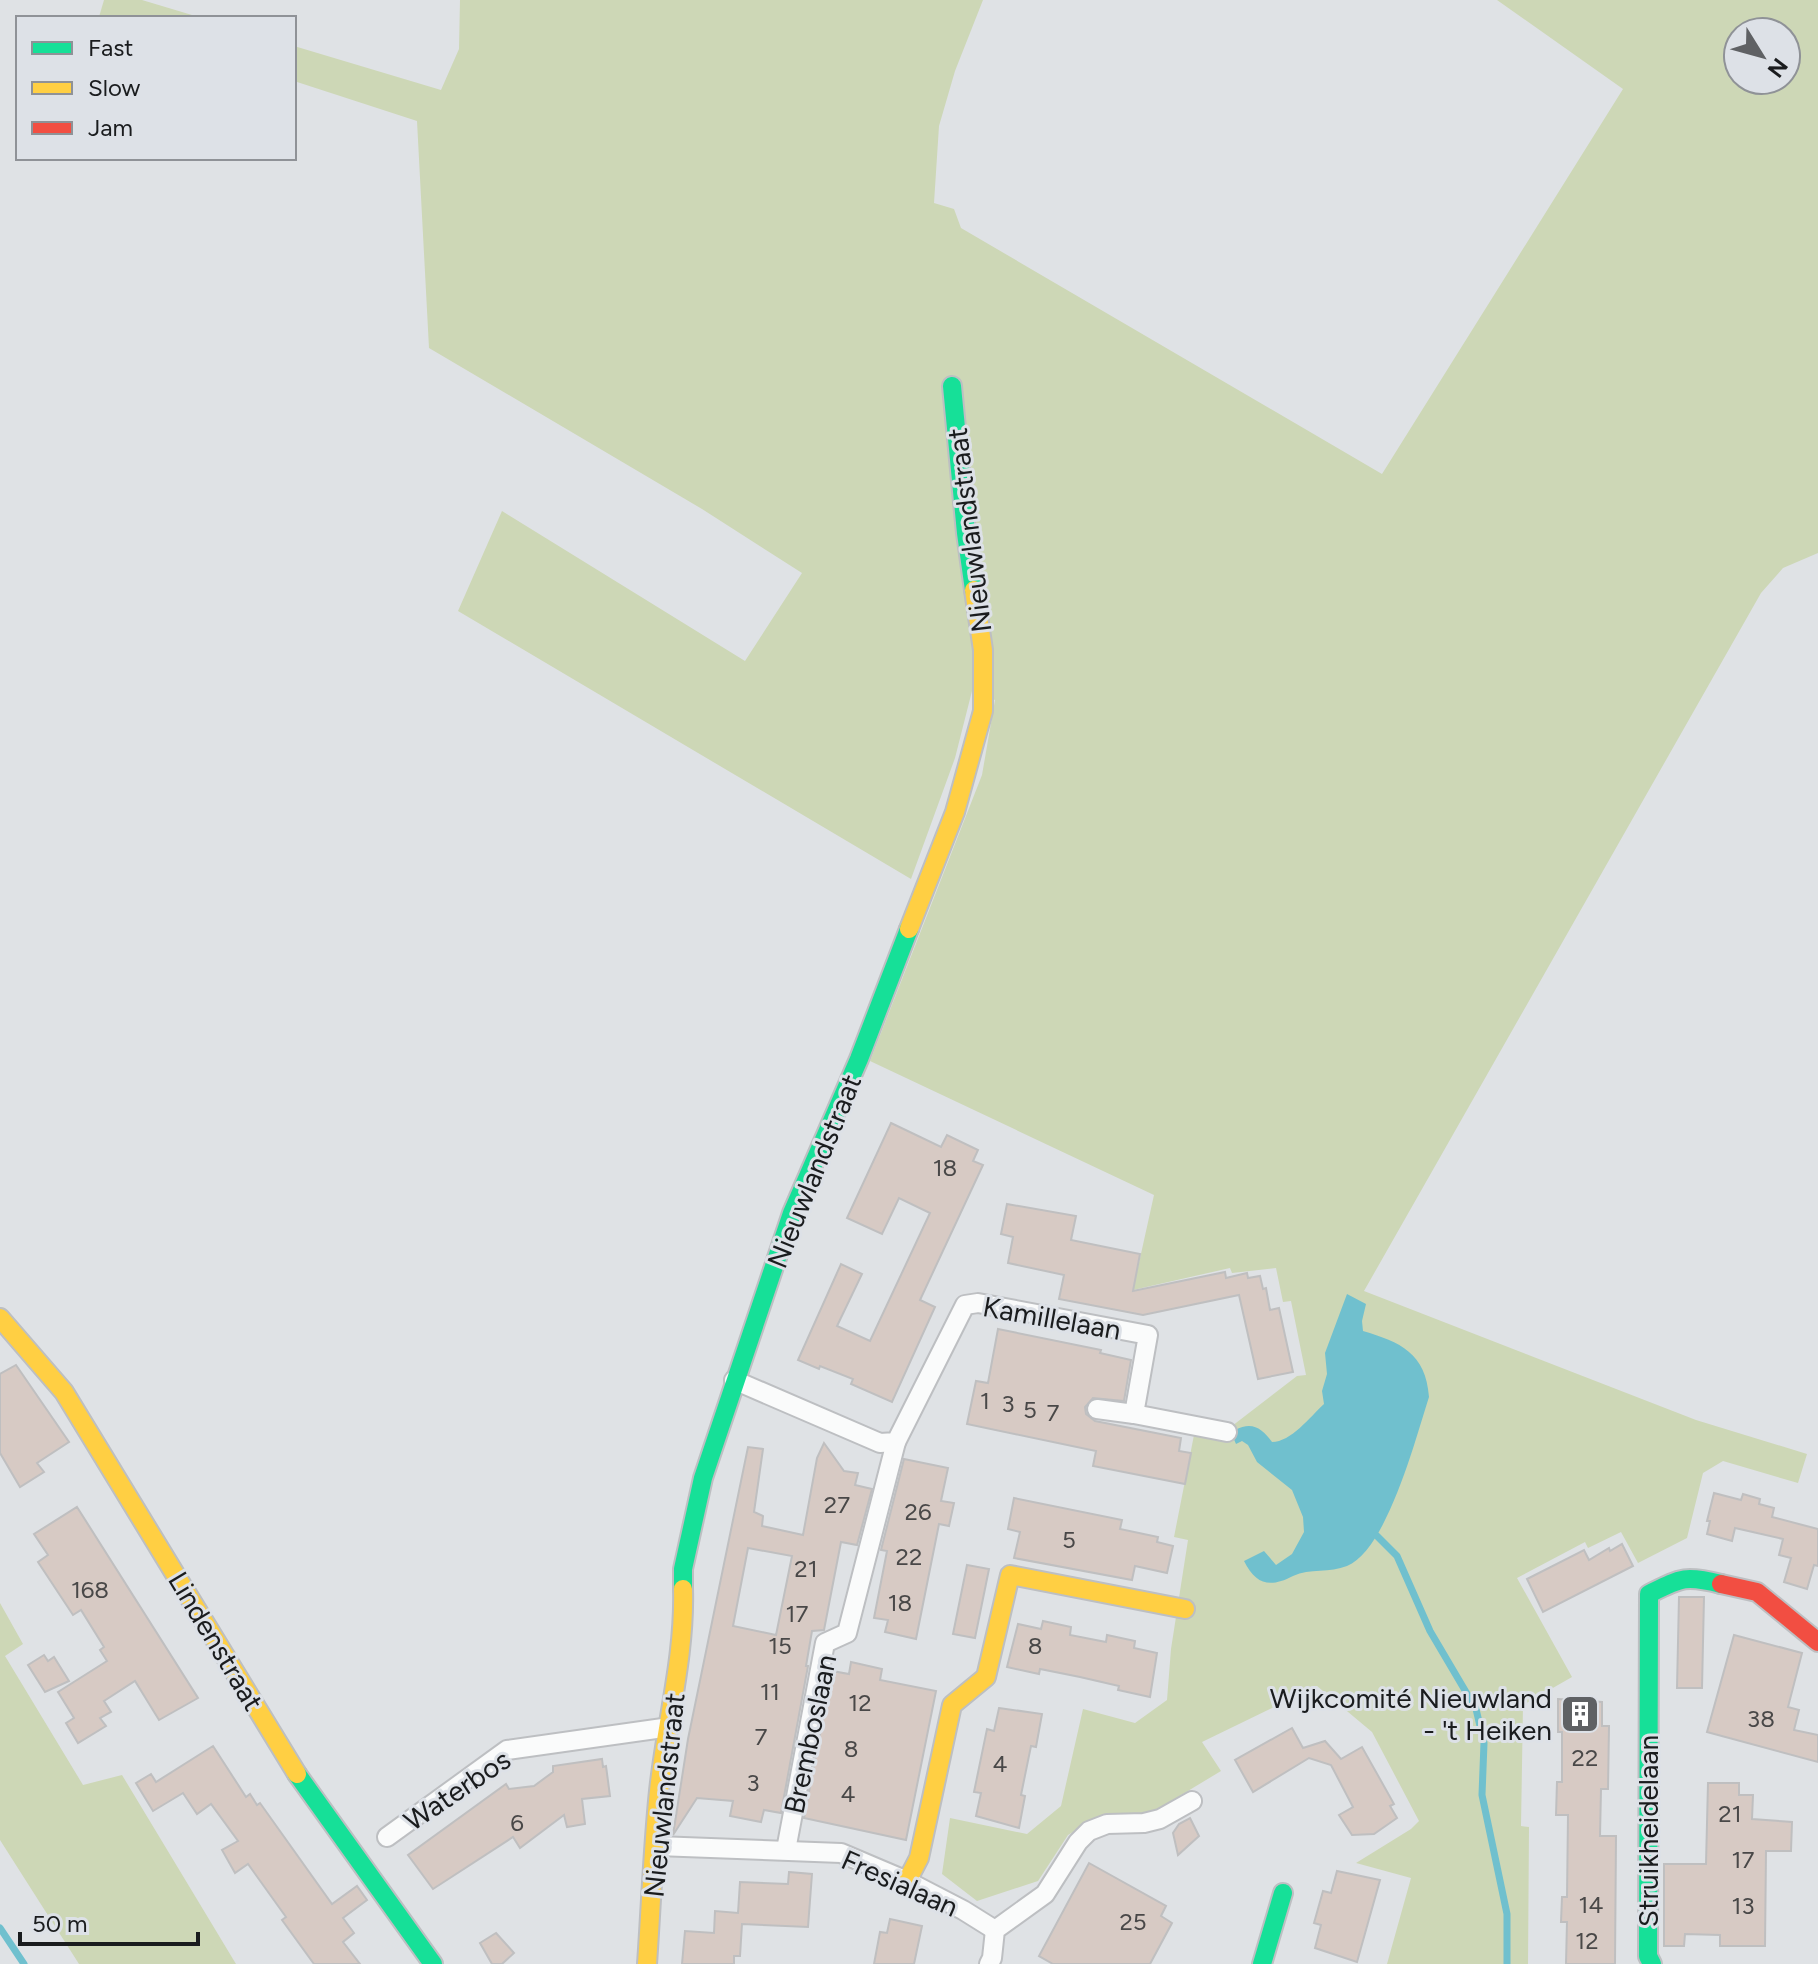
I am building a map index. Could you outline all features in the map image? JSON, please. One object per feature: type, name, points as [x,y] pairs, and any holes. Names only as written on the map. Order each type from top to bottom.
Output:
[{"type":"street","name":"Nieuwlandstraat","points":[[647,1964],[659,1790],[684,1613],[683,1569],[703,1478],[792,1213],[859,1059],[955,812],[983,711],[983,650],[966,533],[952,386]]},
{"type":"street","name":"Kamillelaan","points":[[896,1442],[965,1305],[978,1303],[1148,1335],[1134,1414]]},
{"type":"street","name":"Lindenstraat","points":[[0,1318],[64,1392],[309,1793],[433,1964]]},
{"type":"street","points":[[734,1380],[880,1443],[896,1442]]},
{"type":"street","points":[[1097,1409],[1227,1432]]},
{"type":"street","name":"Bremboslaan","points":[[786,1850],[825,1643],[847,1633],[896,1442]]},
{"type":"street","points":[[907,1881],[919,1858],[952,1705],[986,1677],[1010,1575],[1185,1609]]},
{"type":"street","name":"Struikheidelaan","points":[[1652,1964],[1648,1956],[1649,1594],[1681,1578],[1697,1578],[1757,1592],[1818,1642]]},
{"type":"street","name":"Waterbos","points":[[387,1837],[507,1750],[670,1727]]},
{"type":"street","points":[[989,1964],[995,1930],[1045,1894],[1078,1842],[1089,1831],[1107,1824],[1144,1823],[1160,1819],[1192,1801]]},
{"type":"street","name":"Fresialaan","points":[[657,1846],[841,1853],[907,1881],[995,1930]]},
{"type":"street","points":[[1262,1964],[1283,1893]]},
{"type":"green space","points":[[104,0],[142,0],[195,16],[99,16]]},
{"type":"green space","points":[[460,0],[983,0],[955,71],[939,126],[934,203],[954,209],[961,228],[1382,474],[1623,89],[1497,0],[1818,0],[1818,553],[1783,568],[1761,593],[1364,1291],[1696,1420],[1807,1454],[1798,1483],[1723,1461],[1703,1473],[1687,1538],[1638,1563],[1621,1532],[1588,1548],[1585,1542],[1517,1578],[1572,1677],[1523,1705],[1521,1826],[1529,1827],[1528,1964],[1387,1964],[1411,1878],[1356,1863],[1419,1821],[1372,1732],[1317,1686],[1202,1742],[1221,1771],[1153,1812],[1093,1820],[1068,1835],[1038,1881],[977,1901],[942,1874],[950,1818],[1027,1834],[1061,1806],[1083,1709],[1135,1723],[1167,1700],[1171,1649],[1188,1540],[1174,1537],[1194,1435],[1232,1426],[1297,1376],[1306,1375],[1291,1301],[1283,1302],[1276,1268],[1232,1273],[1230,1268],[1133,1290],[1154,1195],[870,1061],[982,775],[995,700],[972,691],[955,758],[911,879],[458,611],[502,511],[745,661],[802,573],[702,509],[429,348],[417,121],[296,82],[296,47],[441,90],[459,49]]},
{"type":"green space","points":[[0,1603],[23,1644],[5,1656],[83,1785],[122,1775],[236,1964],[79,1964],[0,1840]]},
{"type":"water","points":[[1347,1294],[1366,1304],[1363,1331],[1399,1345],[1417,1360],[1427,1382],[1429,1397],[1408,1464],[1387,1516],[1361,1556],[1340,1568],[1264,1582],[1253,1575],[1244,1561],[1264,1551],[1276,1565],[1292,1554],[1304,1532],[1303,1517],[1292,1490],[1257,1462],[1248,1445],[1242,1441],[1236,1444],[1233,1437],[1235,1430],[1252,1426],[1272,1442],[1279,1441],[1300,1428],[1324,1404],[1322,1391],[1327,1374],[1325,1353]]},
{"type":"building","points":[[891,1123],[941,1147],[947,1135],[978,1150],[973,1161],[983,1165],[920,1300],[935,1307],[892,1402],[851,1384],[853,1379],[798,1360],[841,1264],[862,1274],[837,1326],[870,1341],[930,1213],[899,1198],[882,1234],[847,1218]]},
{"type":"building","points":[[1007,1204],[1076,1216],[1071,1240],[1140,1254],[1133,1291],[1225,1272],[1226,1278],[1247,1273],[1248,1278],[1260,1276],[1270,1310],[1279,1308],[1293,1372],[1258,1379],[1239,1295],[1143,1315],[1059,1299],[1064,1275],[1008,1263],[1013,1237],[1001,1234]]},
{"type":"building","points":[[998,1329],[1101,1350],[1100,1353],[1131,1360],[1124,1401],[1093,1398],[1085,1407],[1086,1414],[1095,1421],[1181,1438],[1179,1451],[1191,1453],[1185,1484],[1093,1466],[1096,1451],[967,1424],[976,1381],[988,1383]]},
{"type":"building","points":[[16,1365],[69,1442],[37,1463],[44,1472],[20,1487],[0,1453],[0,1374]]},
{"type":"building","points":[[824,1443],[844,1471],[858,1473],[855,1485],[872,1489],[857,1545],[841,1542],[824,1630],[812,1631],[781,1813],[764,1810],[761,1822],[730,1816],[733,1801],[697,1798],[673,1835],[688,1739],[748,1447],[763,1449],[754,1512],[763,1516],[762,1526],[803,1535],[817,1458]],"holes":[[[748,1548],[792,1556],[776,1635],[733,1626]]]},
{"type":"building","points":[[904,1459],[948,1468],[941,1501],[954,1503],[949,1526],[939,1524],[916,1639],[885,1632],[888,1620],[874,1618],[887,1551],[881,1550]]},
{"type":"building","points":[[1714,1493],[1741,1500],[1743,1494],[1760,1499],[1759,1504],[1774,1508],[1772,1517],[1818,1529],[1818,1566],[1814,1565],[1807,1589],[1784,1582],[1791,1558],[1779,1555],[1783,1539],[1735,1528],[1732,1541],[1707,1534]]},
{"type":"building","points":[[1014,1498],[1122,1520],[1120,1529],[1158,1537],[1157,1542],[1173,1546],[1167,1573],[1135,1566],[1132,1580],[1014,1558],[1020,1532],[1008,1529]]},
{"type":"building","points":[[77,1507],[198,1698],[159,1720],[135,1681],[104,1701],[111,1712],[100,1718],[106,1726],[78,1743],[66,1723],[74,1718],[58,1692],[107,1661],[100,1650],[104,1647],[81,1610],[73,1615],[38,1562],[48,1555],[34,1534]]},
{"type":"building","points":[[1622,1544],[1633,1566],[1543,1612],[1527,1579],[1584,1550],[1589,1560]]},
{"type":"building","points":[[967,1565],[989,1569],[975,1638],[953,1634]]},
{"type":"building","points":[[1679,1597],[1704,1597],[1702,1688],[1677,1688]]},
{"type":"building","points":[[1043,1621],[1071,1627],[1070,1635],[1106,1642],[1107,1635],[1135,1641],[1134,1648],[1157,1653],[1150,1697],[1080,1677],[1040,1669],[1039,1674],[1007,1667],[1018,1624],[1041,1629]]},
{"type":"building","points":[[1734,1635],[1802,1653],[1788,1707],[1799,1710],[1794,1730],[1818,1735],[1818,1762],[1707,1732]]},
{"type":"building","points":[[44,1655],[48,1661],[54,1657],[69,1681],[45,1692],[28,1665]]},
{"type":"building","points":[[851,1662],[882,1669],[880,1680],[936,1691],[906,1840],[804,1818],[832,1671],[849,1674]]},
{"type":"building","points":[[1558,1699],[1602,1702],[1602,1726],[1609,1726],[1608,1789],[1601,1789],[1600,1836],[1616,1836],[1615,1964],[1566,1964],[1567,1922],[1561,1922],[1562,1897],[1567,1897],[1568,1815],[1556,1815],[1557,1782],[1562,1782],[1562,1732],[1558,1732]]},
{"type":"building","points":[[999,1708],[1042,1714],[1036,1747],[1031,1746],[1021,1795],[1025,1796],[1019,1828],[976,1816],[981,1793],[974,1792],[987,1729],[994,1731]]},
{"type":"building","points":[[1292,1728],[1303,1748],[1325,1741],[1341,1759],[1362,1747],[1394,1804],[1390,1806],[1397,1818],[1374,1834],[1352,1835],[1339,1815],[1353,1807],[1331,1765],[1309,1758],[1253,1792],[1235,1760]]},
{"type":"building","points":[[213,1746],[246,1797],[250,1794],[257,1805],[260,1803],[332,1904],[357,1886],[367,1900],[343,1918],[354,1933],[343,1942],[360,1964],[314,1964],[282,1920],[286,1917],[248,1864],[235,1873],[222,1850],[238,1841],[211,1804],[197,1814],[183,1793],[153,1811],[136,1783],[151,1774],[156,1782]]},
{"type":"building","points":[[602,1759],[603,1767],[606,1766],[610,1796],[582,1799],[585,1824],[567,1827],[564,1815],[520,1848],[513,1837],[433,1889],[408,1855],[506,1784],[509,1789],[534,1786],[553,1772],[553,1766]]},
{"type":"building","points":[[1708,1783],[1739,1783],[1739,1795],[1753,1795],[1752,1819],[1792,1822],[1791,1851],[1766,1851],[1765,1946],[1720,1946],[1720,1935],[1685,1934],[1684,1946],[1664,1946],[1664,1864],[1706,1864]]},
{"type":"building","points":[[1190,1818],[1199,1836],[1178,1855],[1173,1833],[1179,1824]]},
{"type":"building","points":[[1089,1863],[1166,1906],[1161,1916],[1172,1923],[1150,1964],[1053,1964],[1039,1956]]},
{"type":"building","points":[[1337,1871],[1380,1880],[1357,1962],[1315,1948],[1321,1925],[1314,1923],[1323,1891],[1331,1893]]},
{"type":"building","points":[[789,1872],[812,1874],[808,1927],[742,1924],[740,1956],[734,1956],[734,1964],[682,1964],[685,1931],[714,1933],[715,1911],[738,1913],[740,1882],[788,1884]]},
{"type":"building","points":[[890,1919],[922,1926],[914,1964],[874,1964],[880,1932],[887,1933]]},
{"type":"building","points":[[496,1933],[514,1953],[502,1964],[492,1964],[480,1943]]},
{"type":"waterway","points":[[1377,1536],[1397,1556],[1430,1631],[1476,1709],[1484,1743],[1482,1795],[1507,1914],[1507,1964]]},
{"type":"waterway","points":[[0,1928],[24,1964]]},
{"type":"traffic: fast","points":[[952,386],[974,590]]},
{"type":"traffic: fast","points":[[683,1589],[683,1569],[703,1478],[792,1213],[859,1059],[909,929]]},
{"type":"traffic: fast","points":[[1652,1964],[1648,1956],[1649,1594],[1684,1580],[1721,1584]]},
{"type":"traffic: fast","points":[[297,1774],[433,1964]]},
{"type":"traffic: fast","points":[[1262,1964],[1283,1893]]},
{"type":"traffic: slow","points":[[909,929],[955,812],[983,711],[983,650],[974,590]]},
{"type":"traffic: slow","points":[[0,1318],[64,1392],[297,1774]]},
{"type":"traffic: slow","points":[[907,1881],[919,1858],[952,1705],[986,1677],[1010,1575],[1185,1609]]},
{"type":"traffic: slow","points":[[647,1964],[659,1791],[678,1665],[683,1589]]},
{"type":"traffic: jam","points":[[1721,1584],[1757,1592],[1818,1642]]},
{"type":"place","name":"Wijkcomité Nieuwland - 't Heiken","points":[[1580,1714]]}]
